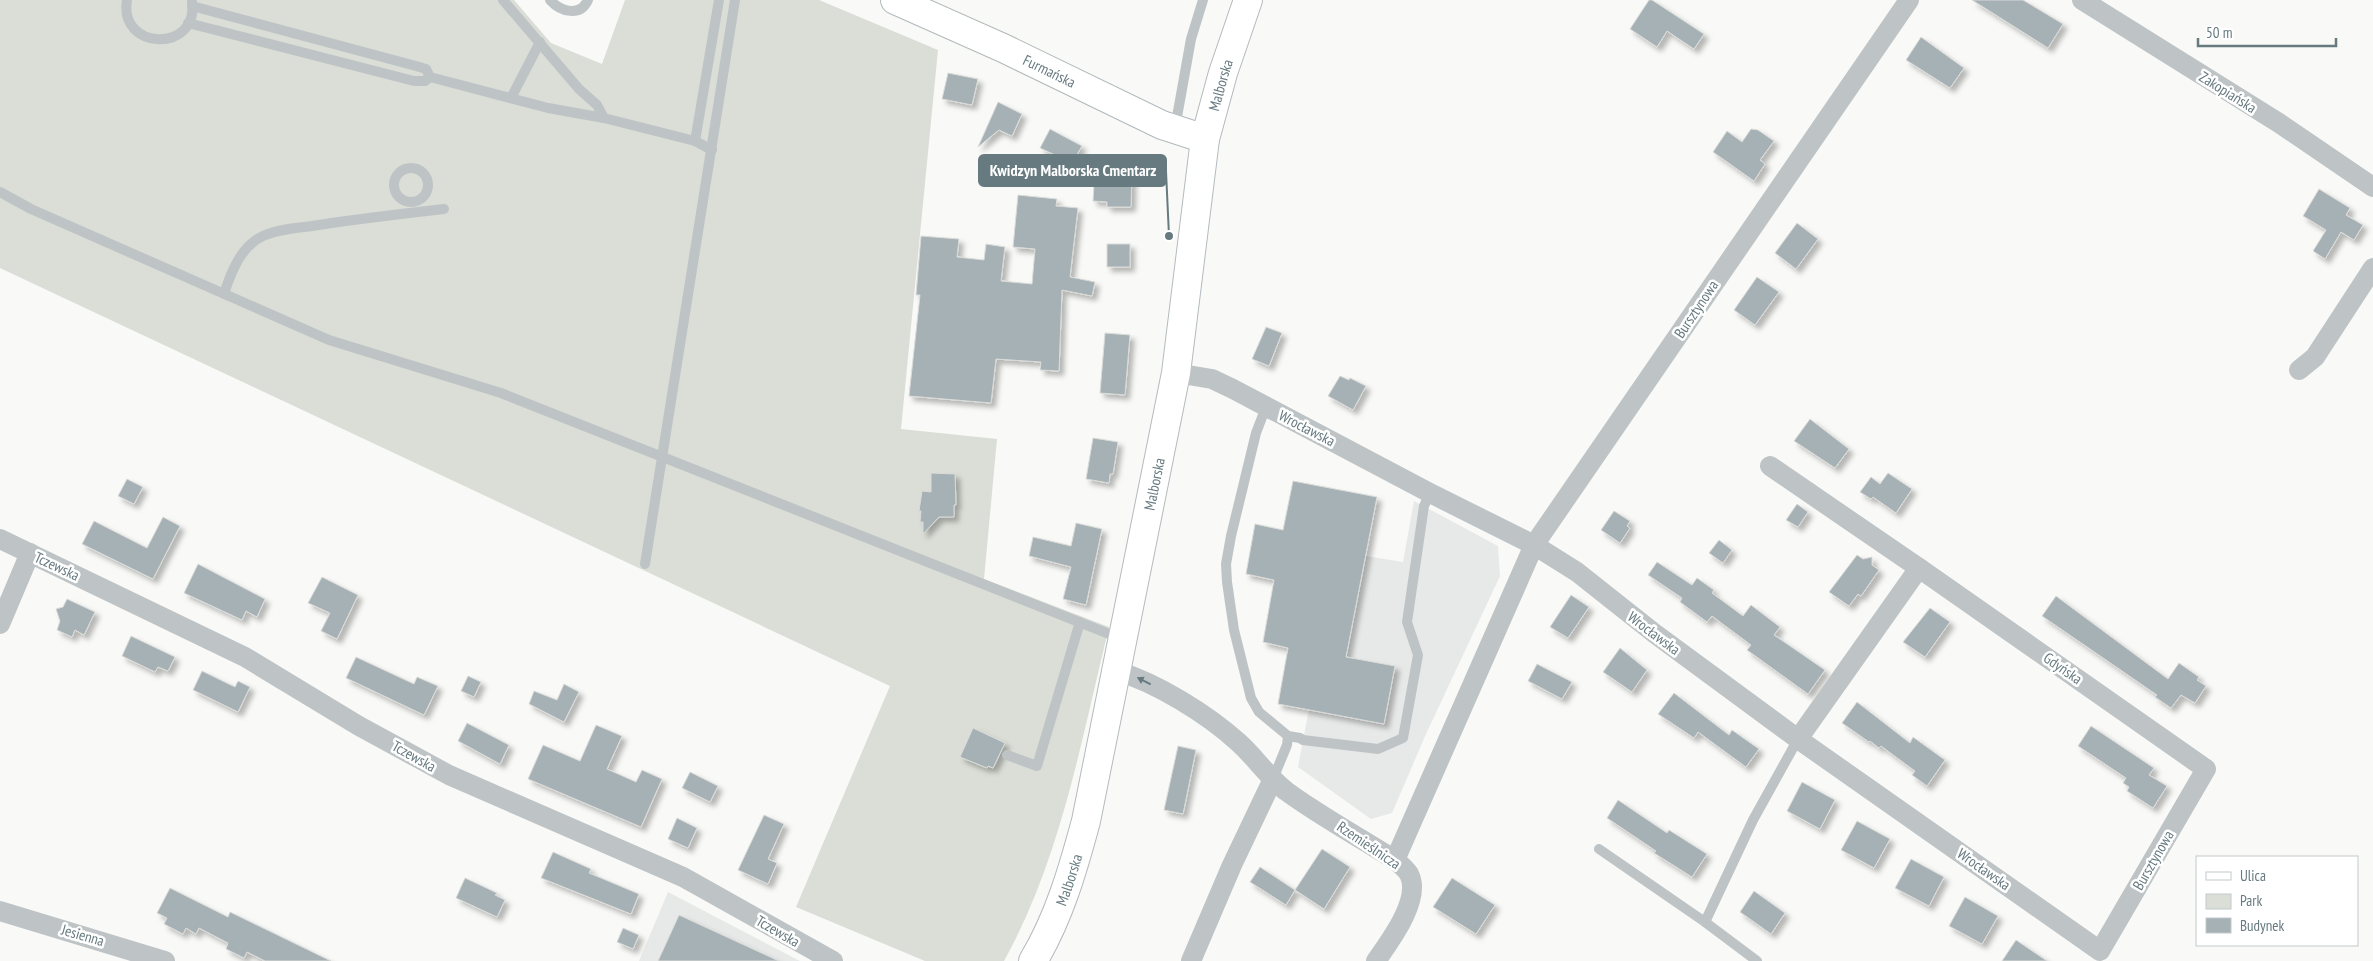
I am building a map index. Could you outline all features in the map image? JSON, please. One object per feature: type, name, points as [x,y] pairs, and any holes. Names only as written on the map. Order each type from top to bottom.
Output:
[{"type":"main road","name":"Furmańska","points":[[896,0],[1004,48],[1174,130],[1205,138]]},
{"type":"main road","name":"Malborska","points":[[1033,961],[1046,940],[1070,880],[1086,821],[1124,640],[1176,373],[1205,138],[1248,0]]},
{"type":"street","name":"Bursztynowa","points":[[1395,860],[1534,545],[1908,0]]},
{"type":"street","name":"Zakopiańska","points":[[2082,0],[2278,123],[2373,187]]},
{"type":"street","points":[[2299,370],[2315,357],[2373,268]]},
{"type":"street","name":"Wrocławska","points":[[1176,373],[1212,379],[1430,494],[1534,545],[1577,572],[1654,633],[2098,956]]},
{"type":"street","name":"Gdyńska","points":[[1770,466],[2206,768]]},
{"type":"street","name":"Tczewska","points":[[0,539],[246,657],[359,726],[448,775],[683,877],[833,961]]},
{"type":"street","points":[[0,624],[30,553]]},
{"type":"street","points":[[1798,739],[1919,568]]},
{"type":"street","name":"Rzemieślnicza","points":[[1117,671],[1136,677],[1169,693],[1238,742],[1286,790],[1395,860],[1410,876],[1411,893],[1405,916],[1376,961]]},
{"type":"street","name":"Bursztynowa","points":[[2098,956],[2206,768]]},
{"type":"street","points":[[1191,961],[1232,865],[1273,779]]},
{"type":"street","name":"Jesienna","points":[[0,911],[164,961]]},
{"type":"lane","points":[[127,0],[126,9],[129,22],[137,32],[149,38],[162,40],[174,37],[188,23],[192,3],[416,66],[426,70],[430,76],[548,108],[604,118],[695,141],[712,150]]},
{"type":"lane","points":[[503,0],[578,89],[597,105],[604,118]]},
{"type":"lane","points":[[550,0],[556,6],[568,11],[575,11],[582,9],[588,0]]},
{"type":"lane","points":[[695,141],[719,0]]},
{"type":"lane","points":[[645,564],[664,456],[735,0]]},
{"type":"lane","points":[[1174,130],[1191,39],[1203,0]]},
{"type":"lane","points":[[188,23],[414,81],[425,81],[430,76]]},
{"type":"lane","points":[[510,98],[540,42]]},
{"type":"lane","points":[[0,192],[30,209],[329,340],[501,393],[664,456],[1124,640]]},
{"type":"lane","points":[[392,215],[401,199]]},
{"type":"lane","points":[[224,294],[231,273],[240,258],[250,246],[263,236],[278,231],[444,209]]},
{"type":"lane","points":[[1266,407],[1256,434],[1231,536],[1226,564],[1227,582],[1234,630],[1251,698],[1259,712],[1288,736],[1303,740],[1378,749],[1403,738],[1418,656],[1407,622],[1424,506],[1430,494]]},
{"type":"lane","points":[[1007,755],[1037,766],[1080,622]]},
{"type":"lane","points":[[1273,779],[1287,745],[1288,736]]},
{"type":"lane","points":[[1705,922],[1753,820],[1798,739]]},
{"type":"lane","points":[[1599,849],[1705,922],[1757,961]]},
{"type":"shaded area","points":[[1414,501],[1498,546],[1500,576],[1426,734],[1392,813],[1371,819],[1298,767],[1309,709],[1384,723],[1395,666],[1346,657],[1366,556],[1403,562]]},
{"type":"shaded area","points":[[668,892],[800,961],[639,961]]},
{"type":"green space","points":[[0,0],[514,0],[551,43],[602,64],[625,0],[819,0],[938,50],[901,429],[997,439],[984,579],[1109,627],[1079,756],[1055,840],[1024,922],[1004,961],[925,961],[796,907],[890,686],[0,268]]},
{"type":"building","points":[[1649,0],[1652,0],[1704,34],[1694,49],[1667,31],[1657,47],[1630,29]]},
{"type":"building","points":[[1972,0],[2023,0],[2063,24],[2048,48]]},
{"type":"building","points":[[1921,37],[1964,68],[1950,88],[1906,60]]},
{"type":"building","points":[[948,73],[978,79],[972,105],[942,99]]},
{"type":"building","points":[[998,102],[1022,114],[1012,136],[999,130],[978,147]]},
{"type":"building","points":[[1050,129],[1082,146],[1072,163],[1040,148]]},
{"type":"building","points":[[1751,129],[1758,130],[1774,141],[1760,160],[1765,164],[1754,181],[1713,152],[1727,131],[1742,142]]},
{"type":"building","points":[[1130,167],[1132,170],[1131,207],[1107,207],[1107,202],[1093,201],[1094,184],[1108,184],[1108,179],[1085,168]]},
{"type":"building","points":[[2319,189],[2350,208],[2346,215],[2363,225],[2354,240],[2341,232],[2325,259],[2313,251],[2326,230],[2303,216]]},
{"type":"building","points":[[1018,195],[1057,199],[1056,206],[1078,208],[1070,277],[1095,282],[1092,296],[1062,290],[1059,371],[1040,370],[1041,362],[996,359],[991,403],[909,396],[920,295],[916,295],[921,236],[959,239],[957,257],[984,260],[986,244],[1005,247],[1001,281],[1032,284],[1035,249],[1013,247]]},
{"type":"building","points":[[1797,223],[1818,239],[1796,269],[1775,253]]},
{"type":"building","points":[[1107,244],[1130,244],[1130,267],[1107,267]]},
{"type":"building","points":[[1757,277],[1779,292],[1755,325],[1734,310]]},
{"type":"building","points":[[1266,327],[1282,333],[1269,366],[1252,359]]},
{"type":"building","points":[[1105,333],[1130,335],[1125,395],[1100,393]]},
{"type":"building","points":[[1340,376],[1349,380],[1350,378],[1366,386],[1353,410],[1328,396]]},
{"type":"building","points":[[1810,419],[1849,449],[1835,468],[1794,441]]},
{"type":"building","points":[[1093,438],[1118,442],[1113,474],[1110,474],[1109,483],[1086,479]]},
{"type":"building","points":[[931,473],[955,474],[956,505],[954,505],[954,517],[939,517],[923,534],[923,522],[920,522],[921,511],[919,511],[922,491],[931,492]]},
{"type":"building","points":[[1888,473],[1912,489],[1896,513],[1873,497],[1871,499],[1860,492],[1871,477],[1880,484]]},
{"type":"building","points":[[127,479],[143,487],[134,504],[118,496]]},
{"type":"building","points":[[1293,481],[1377,497],[1346,657],[1395,666],[1384,724],[1278,704],[1288,648],[1263,642],[1274,580],[1246,574],[1255,524],[1283,530]]},
{"type":"building","points":[[1797,504],[1808,512],[1798,527],[1786,520]]},
{"type":"building","points":[[1614,511],[1630,521],[1627,526],[1630,528],[1620,543],[1601,530]]},
{"type":"building","points":[[163,517],[180,526],[153,579],[82,544],[94,521],[147,548]]},
{"type":"building","points":[[1076,523],[1102,529],[1086,605],[1063,599],[1071,567],[1029,556],[1033,537],[1071,546]]},
{"type":"building","points":[[1719,540],[1732,550],[1723,563],[1709,553]]},
{"type":"building","points":[[1857,555],[1863,559],[1872,557],[1872,565],[1879,570],[1861,596],[1858,594],[1849,606],[1829,592]]},
{"type":"building","points":[[1657,562],[1692,585],[1697,578],[1714,590],[1712,593],[1743,616],[1751,605],[1780,627],[1774,635],[1825,670],[1808,694],[1747,650],[1751,645],[1739,636],[1712,616],[1707,622],[1680,602],[1682,598],[1648,575]]},
{"type":"building","points":[[198,564],[265,599],[257,617],[246,611],[242,620],[184,593]]},
{"type":"building","points":[[322,577],[358,595],[337,639],[321,631],[330,613],[308,603]]},
{"type":"building","points":[[1571,595],[1589,607],[1568,638],[1550,627]]},
{"type":"building","points":[[2056,596],[2168,679],[2179,663],[2199,677],[2197,680],[2206,686],[2195,703],[2181,695],[2171,708],[2155,697],[2157,695],[2042,616]]},
{"type":"building","points":[[67,599],[95,612],[84,635],[75,630],[72,637],[57,630],[60,621],[56,609],[63,607]]},
{"type":"building","points":[[1930,608],[1950,622],[1925,657],[1903,642]]},
{"type":"building","points":[[131,636],[175,657],[168,671],[158,667],[155,672],[122,656]]},
{"type":"building","points":[[1620,648],[1647,670],[1632,692],[1603,672]]},
{"type":"building","points":[[356,657],[414,684],[417,677],[438,686],[424,715],[346,678]]},
{"type":"building","points":[[1537,664],[1572,682],[1562,699],[1528,681]]},
{"type":"building","points":[[202,671],[235,687],[238,681],[250,687],[238,712],[193,690]]},
{"type":"building","points":[[468,676],[481,682],[474,697],[461,691]]},
{"type":"building","points":[[564,684],[579,692],[564,722],[529,704],[534,691],[557,700]]},
{"type":"building","points":[[1674,693],[1729,735],[1732,730],[1759,749],[1746,767],[1698,732],[1694,738],[1658,714]]},
{"type":"building","points":[[1857,702],[1910,743],[1913,737],[1945,760],[1927,786],[1912,775],[1915,771],[1881,746],[1879,748],[1842,723]]},
{"type":"building","points":[[467,723],[509,745],[500,764],[458,741]]},
{"type":"building","points":[[596,725],[622,736],[607,769],[636,782],[642,770],[662,779],[641,827],[528,779],[543,745],[580,761]]},
{"type":"building","points":[[2091,726],[2154,768],[2149,775],[2167,786],[2153,808],[2127,791],[2129,787],[2123,783],[2126,778],[2078,746]]},
{"type":"building","points":[[973,728],[1005,743],[993,768],[988,766],[987,768],[960,757]]},
{"type":"building","points":[[1178,746],[1196,750],[1183,814],[1164,810]]},
{"type":"building","points":[[690,772],[718,786],[710,802],[682,788]]},
{"type":"building","points":[[1802,782],[1835,800],[1820,829],[1787,811]]},
{"type":"building","points":[[1618,800],[1667,833],[1669,830],[1707,854],[1692,877],[1654,853],[1656,851],[1607,818]]},
{"type":"building","points":[[764,815],[784,824],[768,859],[777,863],[768,884],[738,870]]},
{"type":"building","points":[[677,818],[697,828],[688,848],[668,839]]},
{"type":"building","points":[[1857,821],[1890,839],[1874,868],[1841,850]]},
{"type":"building","points":[[1322,849],[1350,867],[1324,909],[1295,890]]},
{"type":"building","points":[[553,852],[591,869],[589,873],[639,894],[631,914],[541,878]]},
{"type":"building","points":[[1911,859],[1944,877],[1929,906],[1895,888]]},
{"type":"building","points":[[1260,867],[1295,890],[1286,905],[1250,882]]},
{"type":"building","points":[[465,878],[497,893],[495,895],[505,900],[497,917],[456,898]]},
{"type":"building","points":[[1452,878],[1495,905],[1476,934],[1433,907]]},
{"type":"building","points":[[170,888],[228,917],[230,912],[331,961],[265,961],[247,952],[244,958],[226,949],[228,943],[199,928],[196,934],[186,928],[183,934],[164,924],[167,918],[157,913]]},
{"type":"building","points":[[1754,891],[1785,913],[1771,934],[1740,912]]},
{"type":"building","points":[[1965,897],[1998,916],[1982,944],[1949,926]]},
{"type":"building","points":[[679,915],[779,961],[658,961]]},
{"type":"building","points":[[623,928],[639,935],[633,949],[617,942]]},
{"type":"building","points":[[2016,940],[2047,961],[2002,961]]},
{"type":"place","name":"Kwidzyn Malborska Cmentarz","points":[[1169,236]]}]
